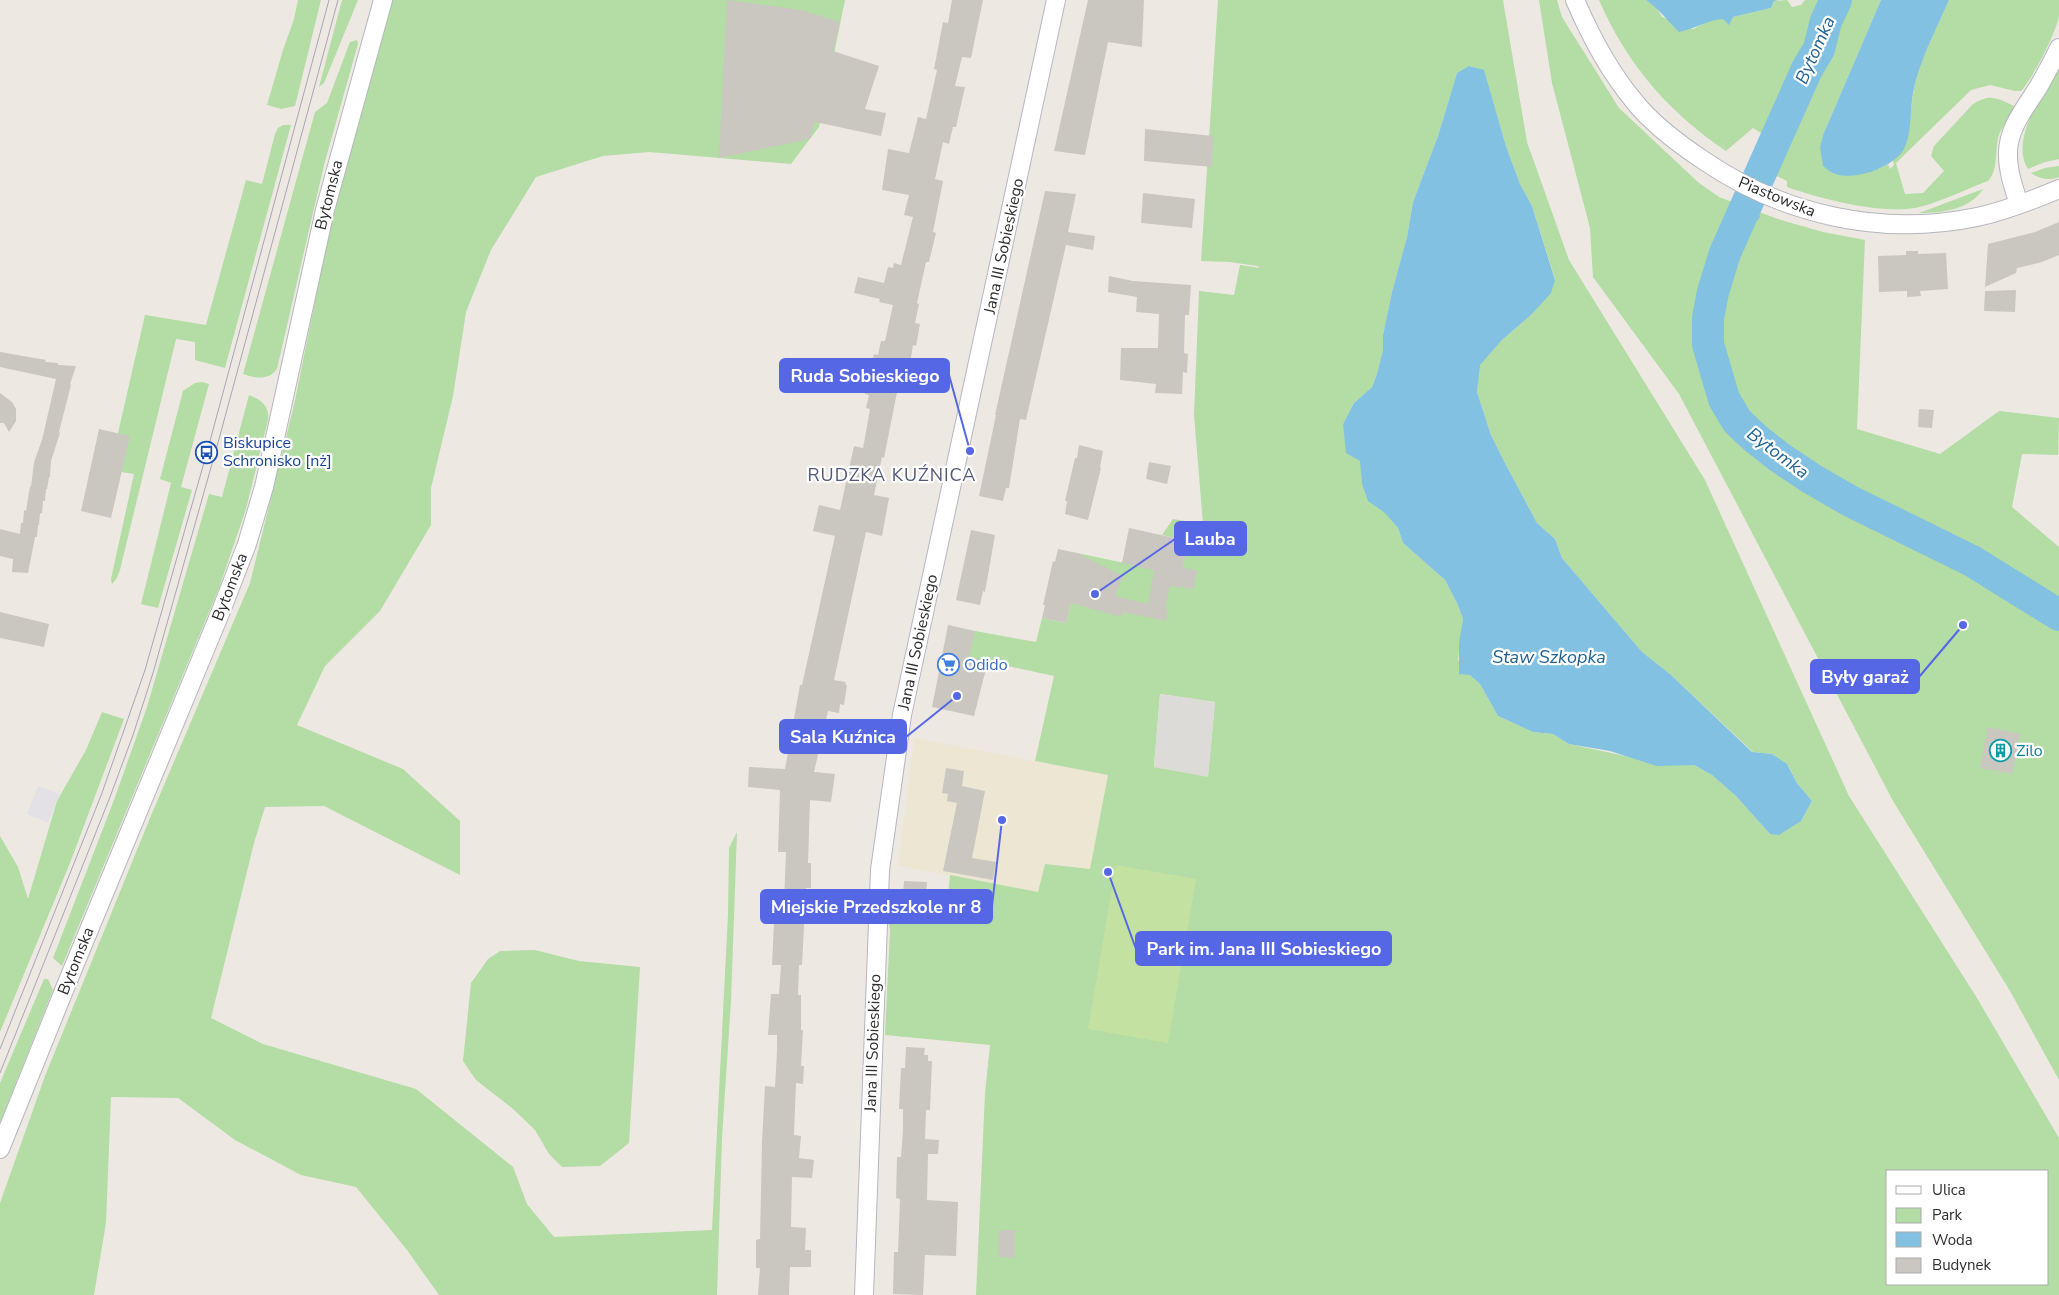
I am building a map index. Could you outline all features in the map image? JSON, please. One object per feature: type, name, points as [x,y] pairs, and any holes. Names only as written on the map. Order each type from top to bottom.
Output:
[{"type":"street","name":"Bytomska","points":[[0,1149],[66,983],[221,612],[246,544],[264,487],[325,210],[383,0]]},
{"type":"street","name":"Jana III Sobieskiego","points":[[864,1295],[880,870],[902,715],[1056,0]]},
{"type":"street","name":"Piastowska","points":[[1575,0],[1588,29],[1607,62],[1634,102],[1661,128],[1714,167],[1746,187],[1780,201],[1828,216],[1890,224],[1928,224],[1978,217],[2059,189]]},
{"type":"street","points":[[2019,204],[2009,164],[2010,138],[2014,125],[2039,86],[2059,48]]},
{"type":"shaded area","points":[[1160,694],[1215,702],[1208,777],[1154,767]]},
{"type":"shaded area","points":[[914,738],[1108,775],[1090,870],[1045,864],[1038,892],[898,866]]},
{"type":"shaded area","points":[[38,786],[60,794],[48,823],[27,814]]},
{"type":"green space","points":[[298,0],[321,0],[295,106],[281,109],[267,105],[294,19]]},
{"type":"green space","points":[[342,0],[358,0],[324,83],[319,87]]},
{"type":"green space","points":[[393,0],[845,0],[819,127],[791,164],[649,152],[603,156],[536,177],[491,250],[466,312],[453,396],[431,488],[431,525],[380,611],[325,666],[297,725],[403,769],[460,821],[460,875],[324,806],[265,807],[254,843],[211,1018],[263,1044],[416,1089],[513,1167],[527,1204],[554,1237],[712,1230],[728,914],[729,848],[737,832],[731,1001],[722,1138],[717,1295],[439,1295],[407,1250],[356,1187],[301,1175],[235,1140],[178,1098],[111,1097],[106,1223],[94,1295],[0,1295],[0,1203],[45,1076],[150,818],[250,583],[294,405],[337,193]]},
{"type":"green space","points":[[1218,0],[1503,0],[1527,142],[1569,260],[1705,480],[1849,796],[1977,998],[2059,1138],[2059,1295],[976,1295],[985,1093],[990,1045],[885,1035],[890,930],[886,908],[946,916],[950,875],[1038,892],[1045,864],[1090,869],[1108,775],[1035,761],[1054,676],[967,657],[975,631],[1036,642],[1042,618],[1066,623],[1082,554],[1181,575],[1188,541],[1162,535],[1173,519],[1203,524],[1194,415],[1199,291],[1234,295],[1240,265],[1260,268],[1230,262],[1201,261]],"holes":[[[1470,66],[1484,71],[1506,146],[1520,184],[1532,206],[1555,279],[1531,315],[1502,340],[1479,365],[1477,392],[1491,435],[1537,523],[1555,539],[1562,558],[1642,652],[1670,674],[1753,752],[1772,754],[1788,765],[1797,783],[1812,801],[1801,821],[1770,834],[1736,796],[1712,775],[1694,765],[1630,757],[1569,744],[1553,734],[1533,732],[1498,716],[1480,684],[1458,660],[1463,619],[1445,580],[1403,543],[1398,528],[1362,484],[1361,461],[1343,424],[1354,403],[1372,387],[1377,374],[1383,350],[1383,335],[1407,237],[1413,202],[1438,136],[1457,73]],[[1160,694],[1215,702],[1208,776],[1154,767]]]},
{"type":"green space","points":[[1539,0],[1557,0],[1562,17],[1619,108],[1699,183],[1719,197],[1781,220],[1823,232],[1865,240],[1857,429],[1940,454],[1999,411],[2059,418],[2058,455],[2022,454],[2012,507],[2059,547],[2059,1080],[2010,991],[1893,801],[1679,394],[1593,277],[1590,228],[1552,83]]},
{"type":"green space","points":[[1599,0],[1646,0],[1656,7],[1662,17],[1693,29],[1710,20],[1771,8],[1774,1],[1787,0],[1792,7],[1801,5],[1805,0],[1831,0],[1769,138],[1753,128],[1726,151],[1686,120],[1651,85],[1622,45]]},
{"type":"green space","points":[[1841,0],[1881,0],[1823,135],[1820,147],[1879,169],[1888,164],[1890,169],[1894,165],[1893,160],[1904,147],[1907,139],[1915,83],[1928,46],[1949,0],[2059,0],[2059,16],[2049,44],[2038,66],[2021,91],[1990,85],[1971,90],[1896,163],[1905,194],[1923,193],[1944,171],[1931,156],[1934,146],[1972,105],[1983,99],[1993,98],[2014,106],[1999,134],[1995,167],[1988,181],[1923,206],[1885,209],[1851,204],[1801,192],[1787,187],[1787,181],[1771,173],[1772,163],[1811,71],[1823,51],[1831,21]]},
{"type":"green space","points":[[357,40],[358,44],[324,165],[277,369],[270,375],[261,378],[243,374],[315,112],[327,103],[350,42]]},
{"type":"green space","points":[[2059,67],[2059,159],[2028,169],[2023,157],[2026,130],[2031,116]]},
{"type":"green space","points":[[283,125],[291,125],[225,368],[195,360],[195,342],[176,339],[120,570],[112,584],[111,579],[134,474],[122,472],[118,433],[145,315],[206,325],[246,180],[262,184],[275,134],[278,128]]},
{"type":"green space","points":[[2059,166],[2059,177],[2052,179],[2038,177],[2031,173],[2045,168]]},
{"type":"green space","points":[[1983,189],[1971,202],[1963,206],[1945,211],[1919,213]]},
{"type":"green space","points":[[195,383],[209,384],[181,487],[192,490],[158,608],[141,604],[171,483],[160,479],[183,391]]},
{"type":"green space","points":[[249,395],[264,404],[268,411],[268,420],[246,509],[219,588],[62,966],[53,958],[114,800],[147,707],[209,494],[222,497]]},
{"type":"green space","points":[[102,712],[124,719],[70,863],[0,1032],[0,836],[18,867],[28,899],[57,801],[86,750]]},
{"type":"green space","points":[[1116,865],[1196,879],[1168,1043],[1088,1029]]},
{"type":"green space","points":[[535,950],[579,961],[640,967],[629,1143],[600,1166],[562,1167],[549,1154],[535,1130],[512,1108],[476,1080],[463,1061],[471,983],[488,959],[500,951]]},
{"type":"green space","points":[[44,979],[48,979],[53,990],[0,1123],[0,1083]]},
{"type":"water","points":[[1646,0],[1779,0],[1774,1],[1771,8],[1733,17],[1729,25],[1723,19],[1679,32]]},
{"type":"water","points":[[1881,0],[1949,0],[1919,69],[1913,93],[1907,143],[1904,149],[1899,156],[1883,167],[1863,174],[1844,176],[1831,172],[1823,166],[1820,147],[1823,135]]},
{"type":"water","name":"Staw Szkopka","points":[[1469,66],[1484,70],[1506,146],[1520,184],[1532,206],[1555,280],[1551,293],[1531,315],[1502,340],[1480,365],[1477,392],[1491,435],[1537,523],[1555,539],[1562,558],[1642,652],[1670,674],[1752,752],[1772,754],[1787,764],[1797,783],[1812,801],[1801,821],[1779,835],[1770,834],[1736,796],[1712,775],[1694,765],[1657,766],[1610,751],[1569,744],[1553,734],[1533,732],[1498,716],[1480,684],[1470,675],[1459,674],[1459,643],[1463,619],[1445,580],[1403,543],[1398,528],[1385,513],[1368,501],[1362,484],[1360,461],[1346,453],[1343,424],[1354,403],[1372,387],[1377,374],[1383,350],[1383,335],[1392,292],[1407,237],[1413,202],[1438,136],[1457,73]]},
{"type":"building","points":[[727,0],[801,10],[840,22],[833,51],[879,66],[865,109],[886,113],[881,136],[815,122],[810,139],[719,158]]},
{"type":"building","points":[[952,0],[983,0],[971,58],[962,57],[955,86],[965,87],[956,127],[953,127],[949,144],[943,142],[935,179],[943,181],[933,232],[936,233],[929,262],[926,262],[917,303],[919,304],[915,323],[920,324],[916,346],[913,345],[910,364],[903,362],[884,458],[882,457],[874,495],[889,498],[882,536],[866,532],[834,680],[846,682],[844,705],[840,704],[839,713],[828,711],[814,772],[835,774],[831,802],[810,800],[808,863],[811,863],[811,888],[806,888],[802,965],[799,965],[798,995],[801,995],[801,1030],[803,1030],[801,1066],[804,1066],[803,1084],[796,1083],[794,1135],[801,1136],[799,1158],[814,1160],[812,1178],[792,1177],[791,1227],[806,1228],[805,1250],[811,1250],[811,1267],[790,1267],[789,1295],[758,1295],[760,1268],[756,1268],[756,1240],[760,1239],[765,1086],[775,1087],[777,1051],[777,1035],[768,1035],[771,994],[779,994],[781,965],[772,965],[775,902],[784,903],[786,852],[778,852],[780,790],[748,787],[749,767],[785,769],[800,685],[802,685],[835,536],[813,531],[819,505],[840,510],[854,446],[863,448],[870,409],[866,408],[869,395],[865,394],[874,354],[878,355],[881,341],[885,341],[893,305],[879,302],[880,299],[854,293],[858,277],[884,283],[888,267],[893,268],[894,263],[901,265],[913,217],[904,215],[909,195],[882,190],[888,149],[909,153],[918,117],[926,119],[937,70],[934,69],[943,22],[948,23]]},
{"type":"building","points":[[1088,0],[1144,0],[1142,47],[1108,42],[1085,155],[1054,151]]},
{"type":"building","points":[[1145,129],[1213,136],[1212,167],[1144,161]]},
{"type":"building","points":[[1045,191],[1076,194],[1068,232],[1095,236],[1093,250],[1066,245],[1026,420],[1020,419],[1009,488],[1006,488],[1003,501],[979,496]]},
{"type":"building","points":[[1143,193],[1195,199],[1192,228],[1141,223]]},
{"type":"building","points":[[2059,222],[2059,255],[2042,262],[2017,268],[2016,273],[1985,287],[1988,244],[2035,232]]},
{"type":"building","points":[[1906,251],[1918,251],[1918,254],[1946,253],[1948,289],[1920,291],[1921,296],[1907,297],[1907,291],[1879,292],[1878,256],[1906,255]]},
{"type":"building","points":[[1109,276],[1133,281],[1191,285],[1189,315],[1185,315],[1184,353],[1188,354],[1187,373],[1183,372],[1182,394],[1155,393],[1156,384],[1120,380],[1121,348],[1158,348],[1159,314],[1136,312],[1137,297],[1108,292]]},
{"type":"building","points":[[2016,290],[2015,312],[1984,311],[1985,291]]},
{"type":"building","points":[[0,352],[46,360],[45,362],[58,363],[58,365],[76,366],[70,384],[60,433],[51,461],[50,477],[45,501],[43,501],[42,514],[40,513],[37,537],[35,537],[28,573],[12,572],[13,559],[0,556],[0,529],[20,534],[24,510],[26,511],[31,487],[34,462],[42,440],[56,379],[0,367]]},
{"type":"building","points":[[0,393],[12,402],[16,409],[16,421],[9,432],[4,423],[0,423]]},
{"type":"building","points":[[1919,409],[1934,410],[1932,428],[1918,427]]},
{"type":"building","points":[[99,429],[130,436],[111,518],[81,511]]},
{"type":"building","points":[[1079,445],[1103,451],[1101,468],[1088,520],[1065,514],[1067,501],[1065,501]]},
{"type":"building","points":[[1149,462],[1171,466],[1167,484],[1146,479]]},
{"type":"building","points":[[1129,528],[1188,541],[1183,567],[1197,571],[1193,589],[1170,586],[1165,609],[1168,609],[1166,621],[1123,612],[1121,617],[1071,603],[1066,623],[1042,618],[1053,561],[1055,562],[1058,549],[1082,554],[1123,576],[1115,596],[1148,604],[1154,570],[1122,563]]},
{"type":"building","points":[[971,530],[995,535],[985,592],[983,591],[980,605],[956,600]]},
{"type":"building","points":[[0,612],[49,624],[44,647],[0,638]]},
{"type":"building","points":[[948,625],[975,631],[969,657],[988,661],[974,716],[932,707]]},
{"type":"building","name":"Zilo","points":[[1988,727],[2020,734],[2012,774],[1980,768]]},
{"type":"building","points":[[946,768],[964,771],[962,786],[985,791],[972,858],[996,862],[993,880],[943,871],[957,803],[947,801],[948,794],[942,793]]},
{"type":"building","points":[[904,881],[927,882],[925,909],[902,908]]},
{"type":"building","points":[[906,1047],[925,1048],[924,1055],[928,1055],[928,1061],[932,1061],[930,1110],[926,1110],[925,1139],[939,1140],[938,1154],[928,1154],[927,1200],[958,1202],[956,1256],[925,1255],[923,1295],[893,1294],[894,1252],[898,1252],[900,1199],[896,1198],[897,1157],[901,1157],[903,1130],[903,1109],[899,1109],[901,1068],[905,1068]]},
{"type":"building","points":[[999,1230],[1015,1230],[1014,1258],[998,1257]]},
{"type":"waterway","name":"Bytomka","points":[[1836,0],[1826,21],[1819,49],[1807,69],[1725,253],[1713,292],[1708,318],[1708,344],[1724,399],[1737,421],[1755,438],[1812,479],[1852,502],[1972,561],[2059,615]]},
{"type":"waterway","points":[[1743,211],[1757,217]]},
{"type":"tram line","points":[[0,1049],[102,793],[145,670],[207,452],[329,0]]},
{"type":"tram line","points":[[0,1073],[110,797],[153,673],[219,439],[338,0]]},
{"type":"place","name":"Ruda Sobieskiego","points":[[970,451]]},
{"type":"place","name":"Biskupice Schronisko [nż]","points":[[207,452]]},
{"type":"place","name":"Lauba","points":[[1095,594]]},
{"type":"place","name":"Były garaż","points":[[1963,625]]},
{"type":"place","name":"Odido","points":[[948,665]]},
{"type":"place","name":"Sala Kuźnica","points":[[957,696]]},
{"type":"place","name":"Zilo","points":[[2000,751]]},
{"type":"place","name":"Miejskie Przedszkole nr 8","points":[[1002,820]]},
{"type":"place","name":"Park im. Jana III Sobieskiego","points":[[1108,872]]},
{"type":"district","name":"RUDZKA KUŹNICA","points":[[892,475]]}]
